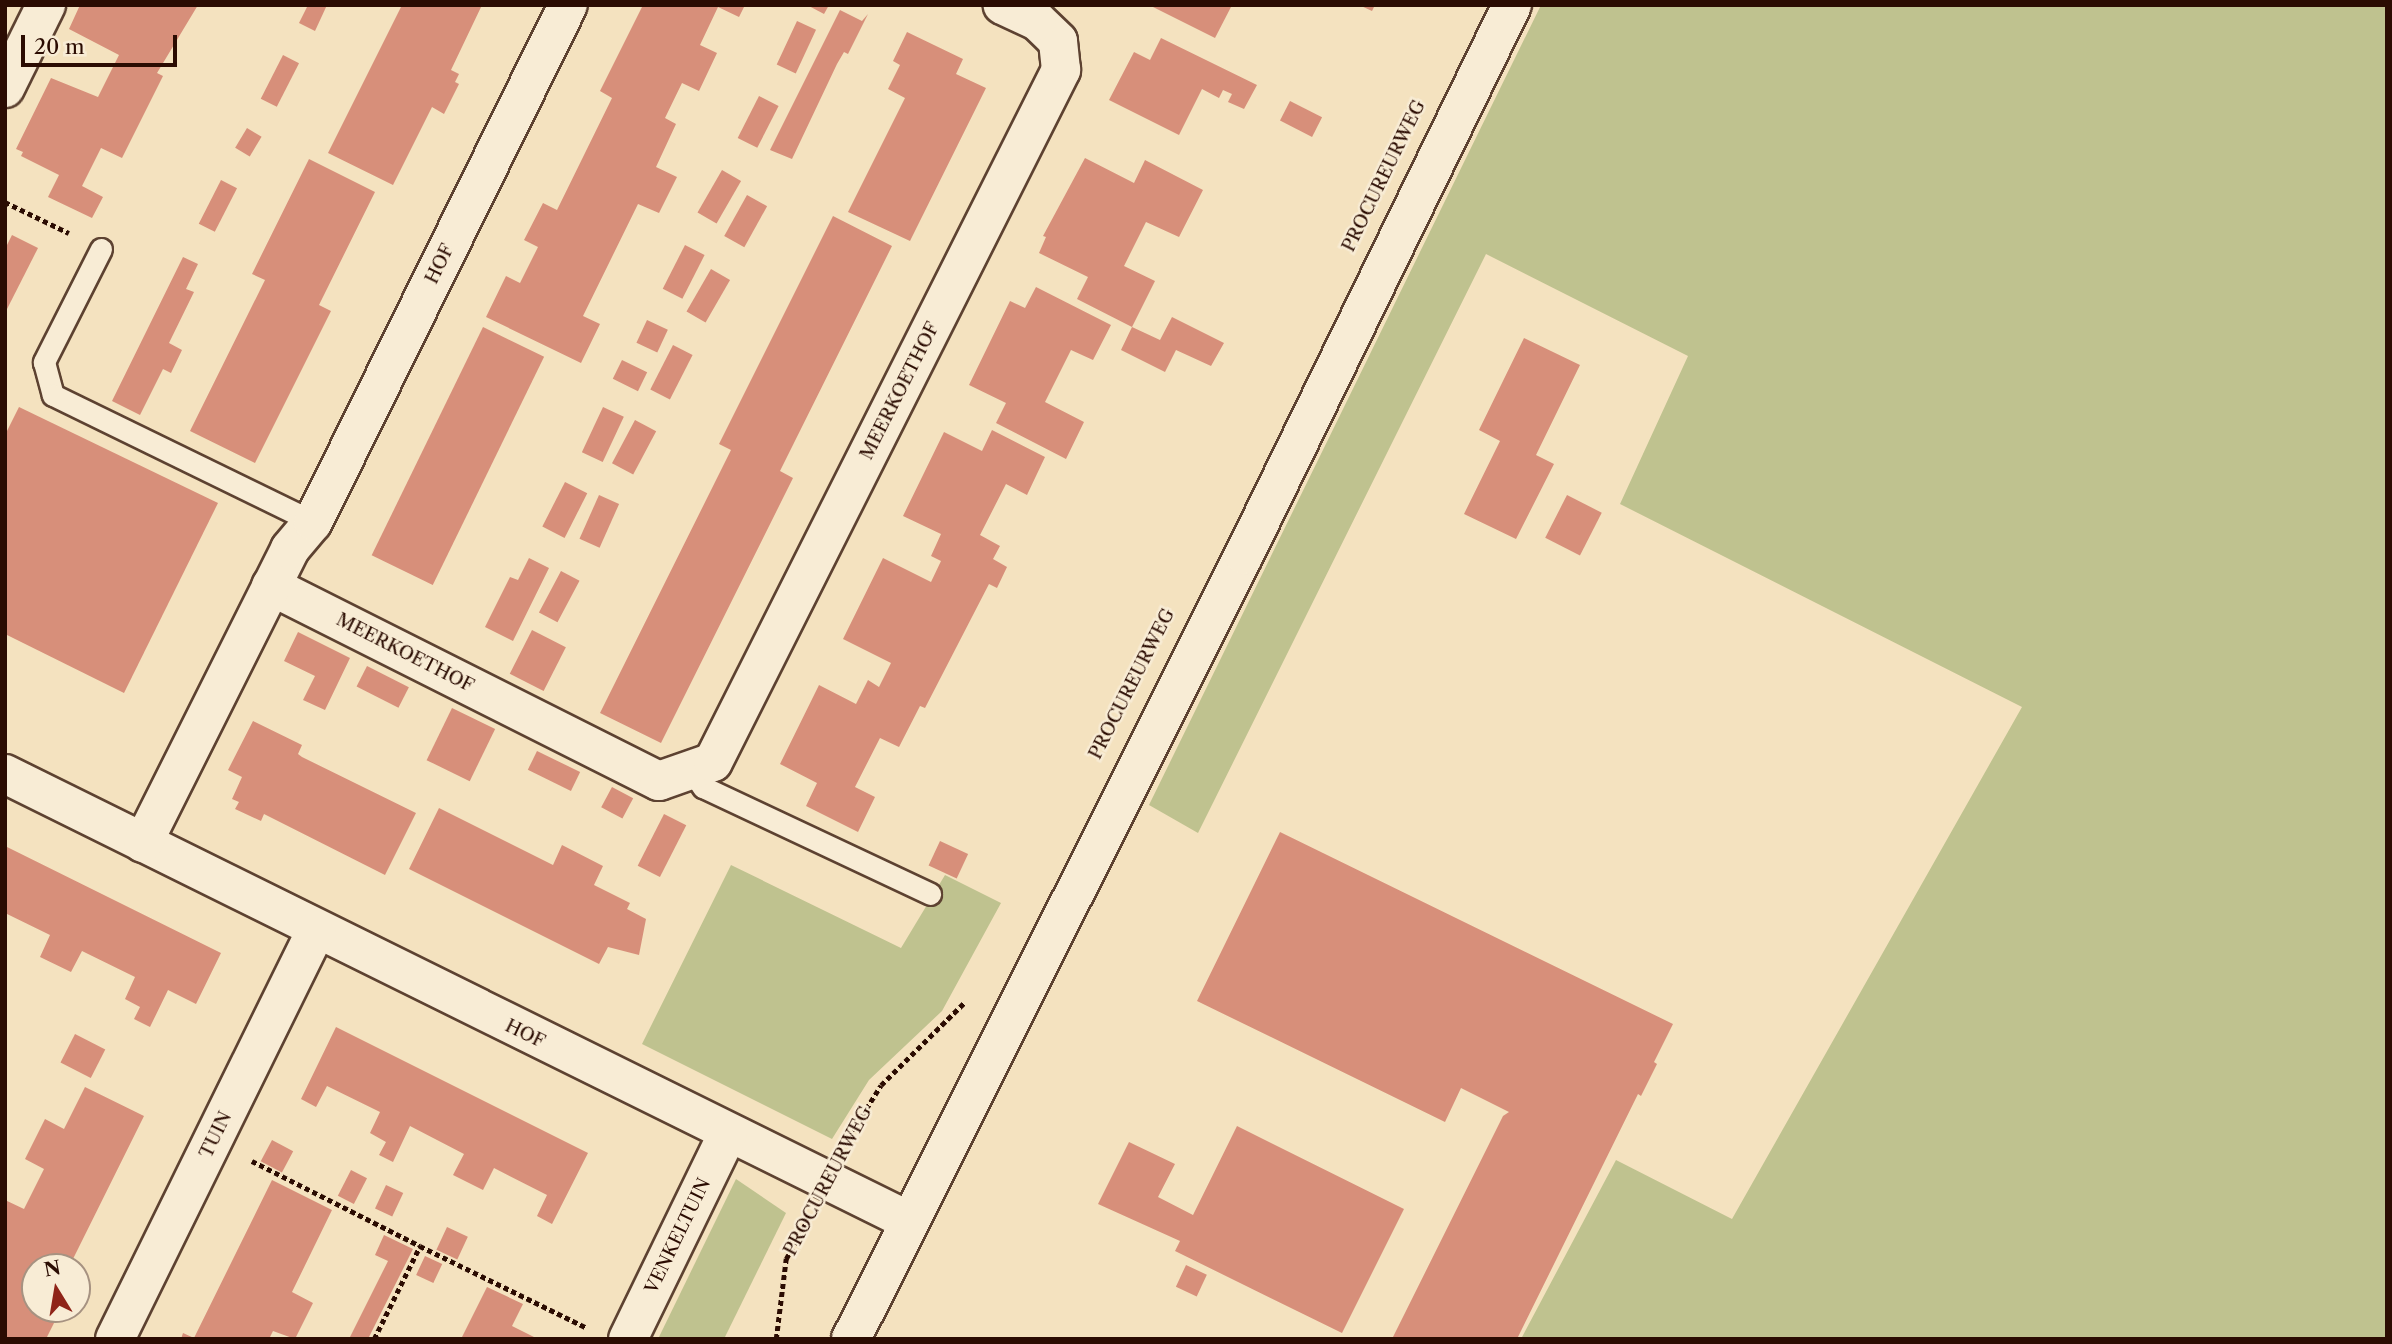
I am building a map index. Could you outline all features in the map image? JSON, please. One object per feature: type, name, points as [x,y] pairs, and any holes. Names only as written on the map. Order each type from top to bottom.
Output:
[{"type":"street","points":[[5,88],[46,5]]},
{"type":"street","name":"HOF","points":[[143,843],[290,549],[313,522],[568,5]]},
{"type":"street","points":[[850,1339],[1237,568],[1512,5]]},
{"type":"street","name":"MEERKOETHOF","points":[[271,586],[659,781],[713,762],[1061,70],[1058,41],[1031,11]]},
{"type":"street","name":"HOF","points":[[5,774],[909,1221]]},
{"type":"street","name":"TUIN","points":[[115,1339],[316,930]]},
{"type":"street","name":"VENKELTUIN","points":[[611,1336],[727,1133]]},
{"type":"lane","points":[[101,249],[44,362],[53,395],[313,522]]},
{"type":"lane","points":[[691,770],[704,787],[930,894]]},
{"type":"path","points":[[5,202],[101,249]]},
{"type":"path","name":"PROCUREURWEG","points":[[776,1339],[786,1259],[858,1119],[881,1085],[932,1039],[973,993]]},
{"type":"path","points":[[213,1141],[420,1246],[611,1336]]},
{"type":"path","points":[[374,1339],[420,1246]]},
{"type":"green space","points":[[1541,5],[2387,5],[2387,1339],[1521,1339],[1616,1160],[1732,1219],[2022,707],[1620,504],[1688,356],[1486,254],[1198,833],[1149,805]]},
{"type":"green space","points":[[731,865],[901,948],[945,875],[1001,903],[942,1011],[869,1080],[832,1139],[642,1044]]},
{"type":"green space","points":[[736,1179],[786,1213],[724,1339],[658,1339]]},
{"type":"building","points":[[80,5],[198,5],[157,73],[163,76],[122,158],[101,148],[82,186],[103,197],[92,218],[48,197],[59,175],[21,156],[23,152],[16,149],[51,78],[98,97],[119,55],[69,29]]},
{"type":"building","points":[[308,5],[327,5],[315,31],[299,23]]},
{"type":"building","points":[[402,5],[482,5],[451,70],[459,74],[455,82],[459,84],[444,114],[432,107],[393,185],[328,153]]},
{"type":"building","points":[[643,5],[745,5],[739,17],[718,7],[700,45],[717,53],[699,91],[682,83],[665,118],[676,124],[656,167],[677,177],[659,213],[638,204],[583,316],[600,324],[581,363],[486,317],[506,276],[520,283],[538,247],[524,240],[543,203],[557,210],[612,98],[600,91]]},
{"type":"building","points":[[807,5],[829,5],[824,14]]},
{"type":"building","points":[[1149,5],[1232,5],[1215,38]]},
{"type":"building","points":[[1359,5],[1375,5],[1372,11]]},
{"type":"building","points":[[840,10],[862,21],[868,14],[848,54],[844,52],[837,64],[792,159],[770,150]]},
{"type":"building","points":[[797,21],[816,30],[796,73],[777,65]]},
{"type":"building","points":[[907,32],[963,59],[956,74],[986,88],[910,241],[848,212],[905,98],[888,89],[900,65],[893,61]]},
{"type":"building","points":[[1161,38],[1257,85],[1244,109],[1228,102],[1232,94],[1223,90],[1219,98],[1202,89],[1179,135],[1109,100],[1134,52],[1150,60]]},
{"type":"building","points":[[283,55],[299,63],[277,107],[261,99]]},
{"type":"building","points":[[759,96],[779,106],[757,148],[738,138]]},
{"type":"building","points":[[1290,101],[1322,117],[1312,137],[1280,121]]},
{"type":"building","points":[[247,128],[262,137],[250,156],[235,148]]},
{"type":"building","points":[[1085,158],[1134,183],[1145,160],[1203,190],[1179,237],[1146,222],[1124,266],[1155,281],[1132,327],[1077,299],[1088,277],[1039,253],[1046,237],[1043,236]]},
{"type":"building","points":[[309,159],[375,192],[319,305],[331,311],[255,463],[190,431],[265,280],[252,274]]},
{"type":"building","points":[[722,170],[741,181],[717,223],[698,212]]},
{"type":"building","points":[[221,180],[237,188],[215,232],[199,224]]},
{"type":"building","points":[[747,195],[767,206],[744,247],[724,236]]},
{"type":"building","points":[[833,216],[892,246],[780,471],[793,478],[661,743],[600,713],[731,450],[719,444]]},
{"type":"building","points":[[12,235],[38,248],[5,313],[5,249]]},
{"type":"building","points":[[685,245],[705,255],[682,299],[663,289]]},
{"type":"building","points":[[183,257],[198,264],[186,289],[194,292],[169,343],[182,350],[171,373],[163,369],[140,415],[112,401]]},
{"type":"building","points":[[711,269],[730,280],[706,322],[686,311]]},
{"type":"building","points":[[1036,287],[1111,325],[1093,360],[1071,350],[1045,402],[1084,422],[1066,459],[996,423],[1006,403],[969,385],[1010,301],[1025,308]]},
{"type":"building","points":[[1172,317],[1224,343],[1211,366],[1176,350],[1165,372],[1121,350],[1132,327],[1160,340]]},
{"type":"building","points":[[647,320],[668,330],[657,352],[636,343]]},
{"type":"building","points":[[483,327],[544,357],[433,585],[372,555]]},
{"type":"building","points":[[1524,338],[1580,365],[1536,455],[1554,464],[1516,539],[1464,514],[1500,441],[1479,430]]},
{"type":"building","points":[[673,345],[693,355],[670,400],[650,390]]},
{"type":"building","points":[[622,360],[647,372],[638,391],[613,379]]},
{"type":"building","points":[[19,407],[218,503],[124,693],[5,634],[5,435]]},
{"type":"building","points":[[603,407],[624,417],[603,462],[582,452]]},
{"type":"building","points":[[635,420],[656,431],[633,475],[612,463]]},
{"type":"building","points":[[992,430],[1045,457],[1027,495],[1006,484],[980,535],[1000,546],[993,559],[1007,567],[997,588],[989,584],[925,708],[920,706],[899,747],[880,738],[855,787],[875,797],[858,832],[806,806],[817,783],[780,764],[819,685],[856,704],[868,680],[879,687],[891,663],[843,639],[883,558],[931,582],[941,561],[931,556],[941,534],[903,516],[944,432],[982,451]]},
{"type":"building","points":[[565,482],[587,493],[565,538],[542,527]]},
{"type":"building","points":[[599,495],[619,504],[600,548],[579,539]]},
{"type":"building","points":[[1567,495],[1602,513],[1580,555],[1545,538]]},
{"type":"building","points":[[529,558],[549,568],[513,641],[485,627],[510,577],[518,580]]},
{"type":"building","points":[[561,571],[580,581],[557,622],[539,612]]},
{"type":"building","points":[[532,630],[566,647],[544,691],[510,674]]},
{"type":"building","points":[[298,632],[350,658],[325,710],[303,700],[315,676],[284,661]]},
{"type":"building","points":[[367,666],[409,687],[398,708],[357,686]]},
{"type":"building","points":[[452,708],[495,729],[470,781],[427,760]]},
{"type":"building","points":[[253,721],[302,745],[298,754],[302,757],[416,813],[385,875],[264,814],[261,821],[235,809],[239,802],[232,799],[242,777],[228,770]]},
{"type":"building","points":[[537,751],[580,772],[571,791],[528,770]]},
{"type":"building","points":[[612,787],[633,798],[622,819],[601,807]]},
{"type":"building","points":[[439,808],[553,865],[562,845],[603,866],[594,885],[630,903],[627,909],[646,919],[639,955],[608,947],[599,964],[409,869]]},
{"type":"building","points":[[664,814],[686,825],[660,877],[638,866]]},
{"type":"building","points":[[1280,832],[1673,1024],[1654,1062],[1657,1064],[1641,1096],[1638,1094],[1517,1339],[1392,1339],[1503,1116],[1509,1112],[1461,1088],[1445,1122],[1197,1001]]},
{"type":"building","points":[[940,841],[968,854],[957,879],[929,865]]},
{"type":"building","points":[[5,846],[221,953],[196,1004],[168,990],[150,1027],[134,1019],[140,1007],[125,999],[135,977],[82,951],[71,972],[40,957],[50,935],[5,913]]},
{"type":"building","points":[[336,1027],[588,1153],[552,1224],[537,1216],[547,1195],[494,1168],[483,1190],[453,1175],[464,1154],[410,1126],[393,1162],[379,1155],[386,1142],[370,1133],[380,1112],[327,1086],[316,1107],[301,1099]]},
{"type":"building","points":[[75,1034],[105,1049],[91,1078],[60,1063]]},
{"type":"building","points":[[85,1087],[144,1116],[76,1253],[21,1253],[21,1323],[54,1323],[46,1339],[5,1339],[5,1200],[24,1209],[44,1169],[25,1159],[45,1119],[64,1129]]},
{"type":"building","points":[[1237,1126],[1404,1209],[1342,1333],[1175,1251],[1180,1241],[1098,1204],[1129,1142],[1175,1164],[1158,1197],[1193,1215]]},
{"type":"building","points":[[272,1140],[293,1151],[282,1172],[261,1161]]},
{"type":"building","points":[[351,1170],[367,1178],[354,1204],[338,1196]]},
{"type":"building","points":[[272,1180],[332,1210],[292,1292],[313,1303],[295,1339],[273,1331],[269,1339],[181,1339],[183,1333],[194,1338]]},
{"type":"building","points":[[386,1185],[403,1193],[392,1217],[375,1209]]},
{"type":"building","points":[[447,1227],[468,1237],[457,1259],[436,1250]]},
{"type":"building","points":[[384,1235],[413,1249],[368,1339],[349,1339],[388,1261],[375,1255]]},
{"type":"building","points":[[425,1256],[442,1264],[433,1283],[416,1275]]},
{"type":"building","points":[[1186,1265],[1207,1275],[1197,1296],[1176,1287]]},
{"type":"building","points":[[487,1287],[523,1304],[512,1326],[538,1339],[461,1339]]}]
